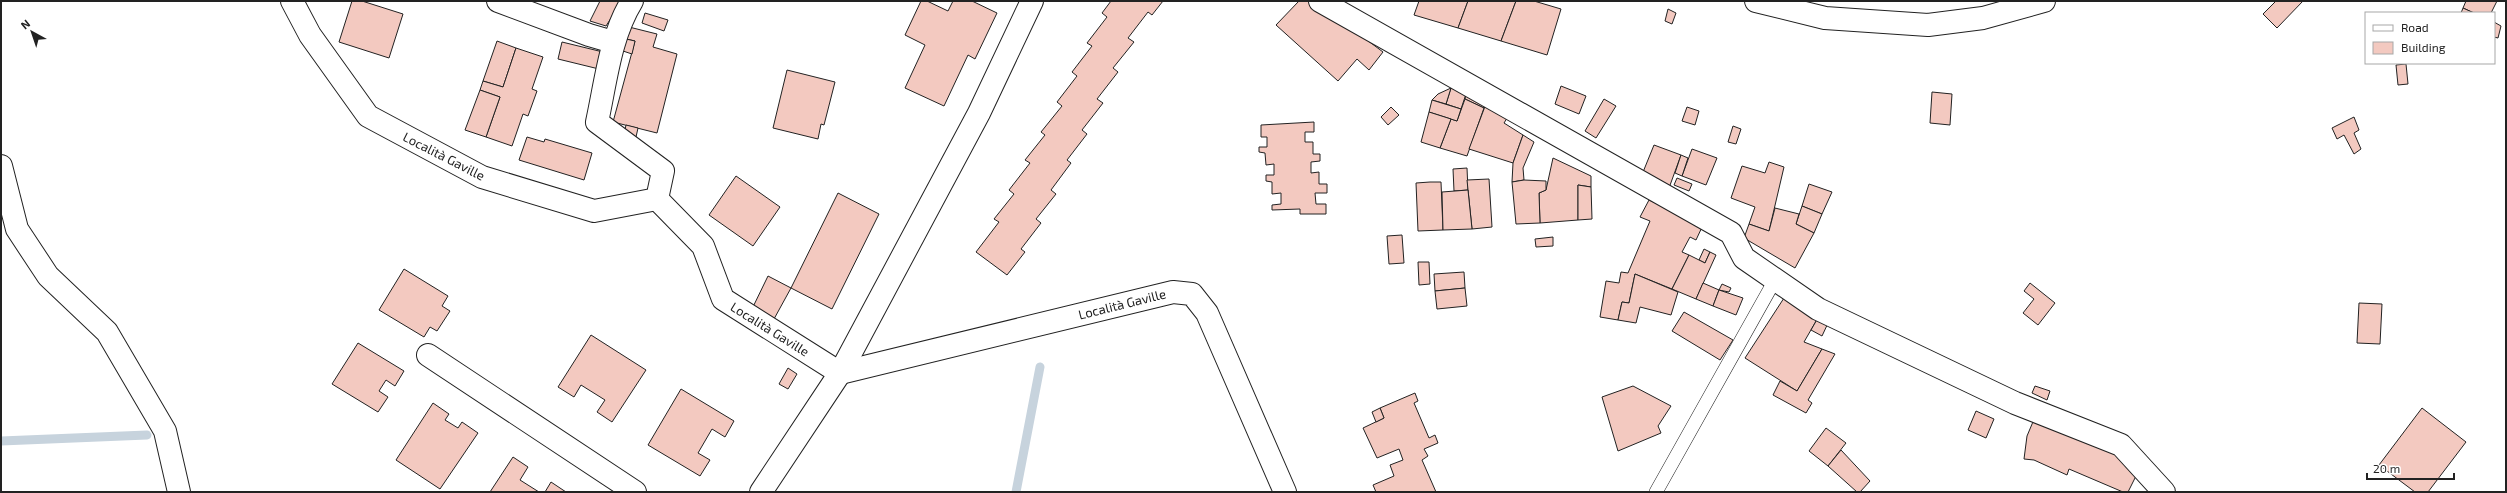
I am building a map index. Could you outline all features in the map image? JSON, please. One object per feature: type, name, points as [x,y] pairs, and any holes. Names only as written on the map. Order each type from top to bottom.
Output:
[{"type":"street","name":"Località Gaville","points":[[292,1],[310,34],[368,116],[482,177],[594,211],[657,200],[703,246],[723,299],[840,373],[1173,292],[1192,294],[1207,313],[1285,492]]},
{"type":"street","points":[[498,1],[589,35],[613,42]]},
{"type":"street","points":[[632,1],[623,15],[613,42],[597,122],[663,171],[657,200]]},
{"type":"street","points":[[760,492],[840,373],[979,114],[1032,1]]},
{"type":"street","points":[[1320,1],[1731,233],[1744,258],[1818,309],[2015,403],[2121,445],[2164,492]]},
{"type":"street","points":[[1756,1],[1825,18],[1928,25],[1983,18],[2044,1]]},
{"type":"street","points":[[1,166],[16,229],[48,276],[107,332],[165,431],[179,492]]},
{"type":"street","points":[[428,355],[635,492]]},
{"type":"lane","points":[[1656,492],[1775,280]]},
{"type":"building","points":[[352,1],[362,1],[403,14],[389,58],[339,42]]},
{"type":"building","points":[[600,1],[622,1],[606,26],[590,21]]},
{"type":"building","points":[[921,1],[927,1],[948,11],[953,1],[972,1],[997,13],[975,59],[968,55],[944,106],[905,88],[925,45],[905,35]]},
{"type":"building","points":[[1111,1],[1163,1],[1152,15],[1148,12],[1128,38],[1134,42],[1113,68],[1118,72],[1097,99],[1103,103],[1082,130],[1087,134],[1067,160],[1071,163],[1051,190],[1056,194],[1036,219],[1041,223],[1021,249],[1025,252],[1007,275],[976,252],[999,222],[994,219],[1014,194],[1009,190],[1030,163],[1025,160],[1045,135],[1041,132],[1062,106],[1057,102],[1077,76],[1072,72],[1092,46],[1087,43],[1107,17],[1102,13]]},
{"type":"building","points":[[1299,1],[1315,1],[1383,52],[1369,70],[1357,59],[1338,81],[1276,25]]},
{"type":"building","points":[[1419,1],[1468,1],[1458,28],[1414,15]]},
{"type":"building","points":[[1468,1],[1516,1],[1501,41],[1458,28]]},
{"type":"building","points":[[1516,1],[1534,1],[1561,9],[1547,55],[1501,41]]},
{"type":"building","points":[[2276,1],[2303,1],[2277,28],[2263,14]]},
{"type":"building","points":[[2466,1],[2497,1],[2492,12],[2472,12],[2463,8]]},
{"type":"building","points":[[2463,8],[2472,12],[2461,12]]},
{"type":"building","points":[[1668,9],[1676,13],[1672,24],[1665,21]]},
{"type":"building","points":[[645,13],[668,20],[664,31],[642,23]]},
{"type":"building","points":[[2495,23],[2501,26],[2498,38],[2495,37]]},
{"type":"building","points":[[629,27],[657,34],[653,47],[677,54],[657,133],[613,122],[635,41],[626,39]]},
{"type":"building","points":[[626,39],[635,41],[632,54],[623,51]]},
{"type":"building","points":[[497,41],[516,48],[503,87],[483,81]]},
{"type":"building","points":[[562,42],[603,52],[599,69],[558,59]]},
{"type":"building","points":[[516,48],[543,57],[532,89],[537,91],[528,116],[523,114],[512,146],[486,137],[500,97],[480,90],[483,81],[503,87]]},
{"type":"building","points":[[2406,64],[2408,84],[2398,85],[2396,65]]},
{"type":"building","points":[[787,70],[835,82],[824,125],[821,124],[818,139],[773,128]]},
{"type":"building","points":[[1561,86],[1586,96],[1579,114],[1555,104]]},
{"type":"building","points":[[1451,88],[1466,94],[1461,109],[1446,104]]},
{"type":"building","points":[[1451,88],[1446,104],[1432,100],[1438,94]]},
{"type":"building","points":[[480,90],[500,97],[486,137],[465,130]]},
{"type":"building","points":[[1932,92],[1952,94],[1950,125],[1930,123]]},
{"type":"building","points":[[1466,94],[1487,101],[1484,108],[1465,99]]},
{"type":"building","points":[[1465,99],[1484,108],[1467,156],[1440,148],[1451,119],[1457,121]]},
{"type":"building","points":[[1604,99],[1616,106],[1596,138],[1585,131]]},
{"type":"building","points":[[1432,100],[1461,109],[1457,121],[1429,112]]},
{"type":"building","points":[[1487,101],[1509,115],[1504,123],[1523,135],[1513,163],[1469,149]]},
{"type":"building","points":[[1391,107],[1399,115],[1388,125],[1381,117]]},
{"type":"building","points":[[1687,107],[1699,111],[1695,125],[1682,121]]},
{"type":"building","points":[[1429,112],[1451,119],[1440,148],[1421,142]]},
{"type":"building","points":[[2354,117],[2359,130],[2354,133],[2361,149],[2354,154],[2344,135],[2337,139],[2332,128]]},
{"type":"building","points":[[1314,122],[1314,132],[1305,132],[1305,142],[1313,142],[1313,154],[1320,154],[1320,161],[1311,162],[1311,173],[1319,172],[1319,184],[1327,184],[1327,193],[1315,193],[1316,204],[1326,204],[1326,214],[1300,214],[1300,209],[1272,210],[1272,205],[1281,204],[1281,193],[1272,194],[1272,182],[1266,181],[1266,175],[1274,175],[1274,164],[1266,165],[1265,153],[1259,152],[1259,147],[1267,147],[1267,137],[1261,137],[1261,125]]},
{"type":"building","points":[[626,125],[638,128],[636,137],[624,134]]},
{"type":"building","points":[[1733,126],[1741,129],[1736,144],[1728,142]]},
{"type":"building","points":[[1523,135],[1534,142],[1523,168],[1524,180],[1512,182],[1513,163]]},
{"type":"building","points":[[527,137],[544,142],[545,139],[592,153],[584,180],[519,160]]},
{"type":"building","points":[[1654,145],[1681,155],[1669,188],[1641,177]]},
{"type":"building","points":[[1692,149],[1717,158],[1706,185],[1682,176]]},
{"type":"building","points":[[1681,155],[1688,158],[1682,176],[1675,173]]},
{"type":"building","points":[[1553,158],[1591,176],[1591,187],[1578,185],[1578,220],[1540,223],[1539,193],[1546,190]]},
{"type":"building","points":[[1769,162],[1784,167],[1769,231],[1749,224],[1755,207],[1731,198],[1742,166],[1765,173]]},
{"type":"building","points":[[1467,168],[1468,190],[1454,191],[1453,169]]},
{"type":"building","points":[[736,176],[780,207],[753,246],[709,215]]},
{"type":"building","points":[[1677,178],[1692,184],[1689,191],[1674,185]]},
{"type":"building","points":[[1489,179],[1492,227],[1472,229],[1467,180]]},
{"type":"building","points":[[1524,180],[1546,181],[1546,190],[1539,193],[1540,223],[1516,224],[1512,182]]},
{"type":"building","points":[[1441,182],[1443,230],[1418,231],[1416,183]]},
{"type":"building","points":[[1809,184],[1832,192],[1822,214],[1802,206]]},
{"type":"building","points":[[1578,185],[1591,187],[1592,219],[1578,220]]},
{"type":"building","points":[[1468,190],[1472,229],[1443,230],[1442,192]]},
{"type":"building","points":[[838,193],[879,214],[832,309],[791,288]]},
{"type":"building","points":[[1649,200],[1703,225],[1696,240],[1690,237],[1682,252],[1689,255],[1672,289],[1635,274],[1629,303],[1622,302],[1618,320],[1600,317],[1606,281],[1619,283],[1621,272],[1628,273],[1650,221],[1640,217]]},
{"type":"building","points":[[1802,206],[1822,214],[1814,233],[1796,224]]},
{"type":"building","points":[[1775,208],[1799,214],[1796,224],[1814,233],[1795,268],[1744,238],[1749,224],[1769,231]]},
{"type":"building","points":[[1402,235],[1404,263],[1389,264],[1387,236]]},
{"type":"building","points":[[1553,237],[1553,246],[1536,247],[1535,239]]},
{"type":"building","points":[[1704,249],[1710,252],[1705,263],[1699,260]]},
{"type":"building","points":[[1710,252],[1716,255],[1696,299],[1672,289],[1689,255],[1705,263]]},
{"type":"building","points":[[1418,262],[1429,262],[1430,284],[1419,285]]},
{"type":"building","points":[[404,269],[448,296],[442,306],[450,311],[437,331],[430,327],[424,337],[379,310]]},
{"type":"building","points":[[1464,272],[1465,288],[1435,291],[1434,274]]},
{"type":"building","points":[[1635,274],[1678,292],[1671,315],[1640,307],[1636,323],[1618,320],[1622,302],[1629,303]]},
{"type":"building","points":[[768,276],[791,288],[774,319],[751,311]]},
{"type":"building","points":[[1703,283],[1719,290],[1713,306],[1696,299]]},
{"type":"building","points":[[2030,283],[2055,303],[2038,325],[2023,313],[2034,299],[2024,291]]},
{"type":"building","points":[[1722,284],[1731,288],[1729,292],[1719,290]]},
{"type":"building","points":[[1465,288],[1467,306],[1437,309],[1435,291]]},
{"type":"building","points":[[1719,290],[1743,298],[1736,315],[1713,306]]},
{"type":"building","points":[[1784,298],[1819,316],[1804,342],[1822,349],[1797,391],[1745,358]]},
{"type":"building","points":[[2359,303],[2382,304],[2380,344],[2357,343]]},
{"type":"building","points":[[1684,312],[1733,340],[1720,360],[1672,331]]},
{"type":"building","points":[[1819,316],[1829,321],[1822,336],[1811,330]]},
{"type":"building","points":[[591,335],[646,370],[612,422],[597,412],[605,400],[581,385],[574,397],[558,387]]},
{"type":"building","points":[[358,343],[404,371],[395,386],[386,380],[379,391],[388,397],[378,412],[332,384]]},
{"type":"building","points":[[1822,349],[1835,354],[1808,400],[1812,403],[1806,413],[1773,395],[1780,381],[1797,391]]},
{"type":"building","points":[[788,368],[797,374],[788,389],[779,384]]},
{"type":"building","points":[[1633,386],[1671,406],[1658,426],[1661,433],[1618,451],[1602,397]]},
{"type":"building","points":[[2035,386],[2050,391],[2047,400],[2032,393]]},
{"type":"building","points":[[681,389],[734,421],[725,437],[712,429],[698,453],[710,460],[700,476],[648,445]]},
{"type":"building","points":[[1415,393],[1418,401],[1414,403],[1429,438],[1435,435],[1438,443],[1424,449],[1428,456],[1422,460],[1436,492],[1376,492],[1373,485],[1394,476],[1390,465],[1403,460],[1399,449],[1377,458],[1363,428],[1384,418],[1380,408]]},
{"type":"building","points":[[433,403],[449,414],[445,420],[458,428],[462,422],[478,433],[440,489],[396,460]]},
{"type":"building","points":[[1380,408],[1384,418],[1376,422],[1372,412]]},
{"type":"building","points":[[2422,408],[2466,442],[2428,492],[2415,492],[2379,465]]},
{"type":"building","points":[[1976,411],[1994,419],[1986,438],[1968,430]]},
{"type":"building","points":[[2035,417],[2119,455],[2136,476],[2128,492],[2123,492],[2069,469],[2067,475],[2034,460],[2024,459],[2027,436]]},
{"type":"building","points":[[1826,428],[1846,443],[1828,466],[1809,451]]},
{"type":"building","points":[[1841,450],[1870,481],[1860,492],[1857,492],[1828,466]]},
{"type":"building","points":[[513,457],[528,467],[520,480],[539,492],[490,492]]},
{"type":"building","points":[[551,482],[566,492],[545,492]]},
{"type":"waterway","points":[[1016,492],[1040,367]]},
{"type":"waterway","points":[[1,441],[147,435]]}]
